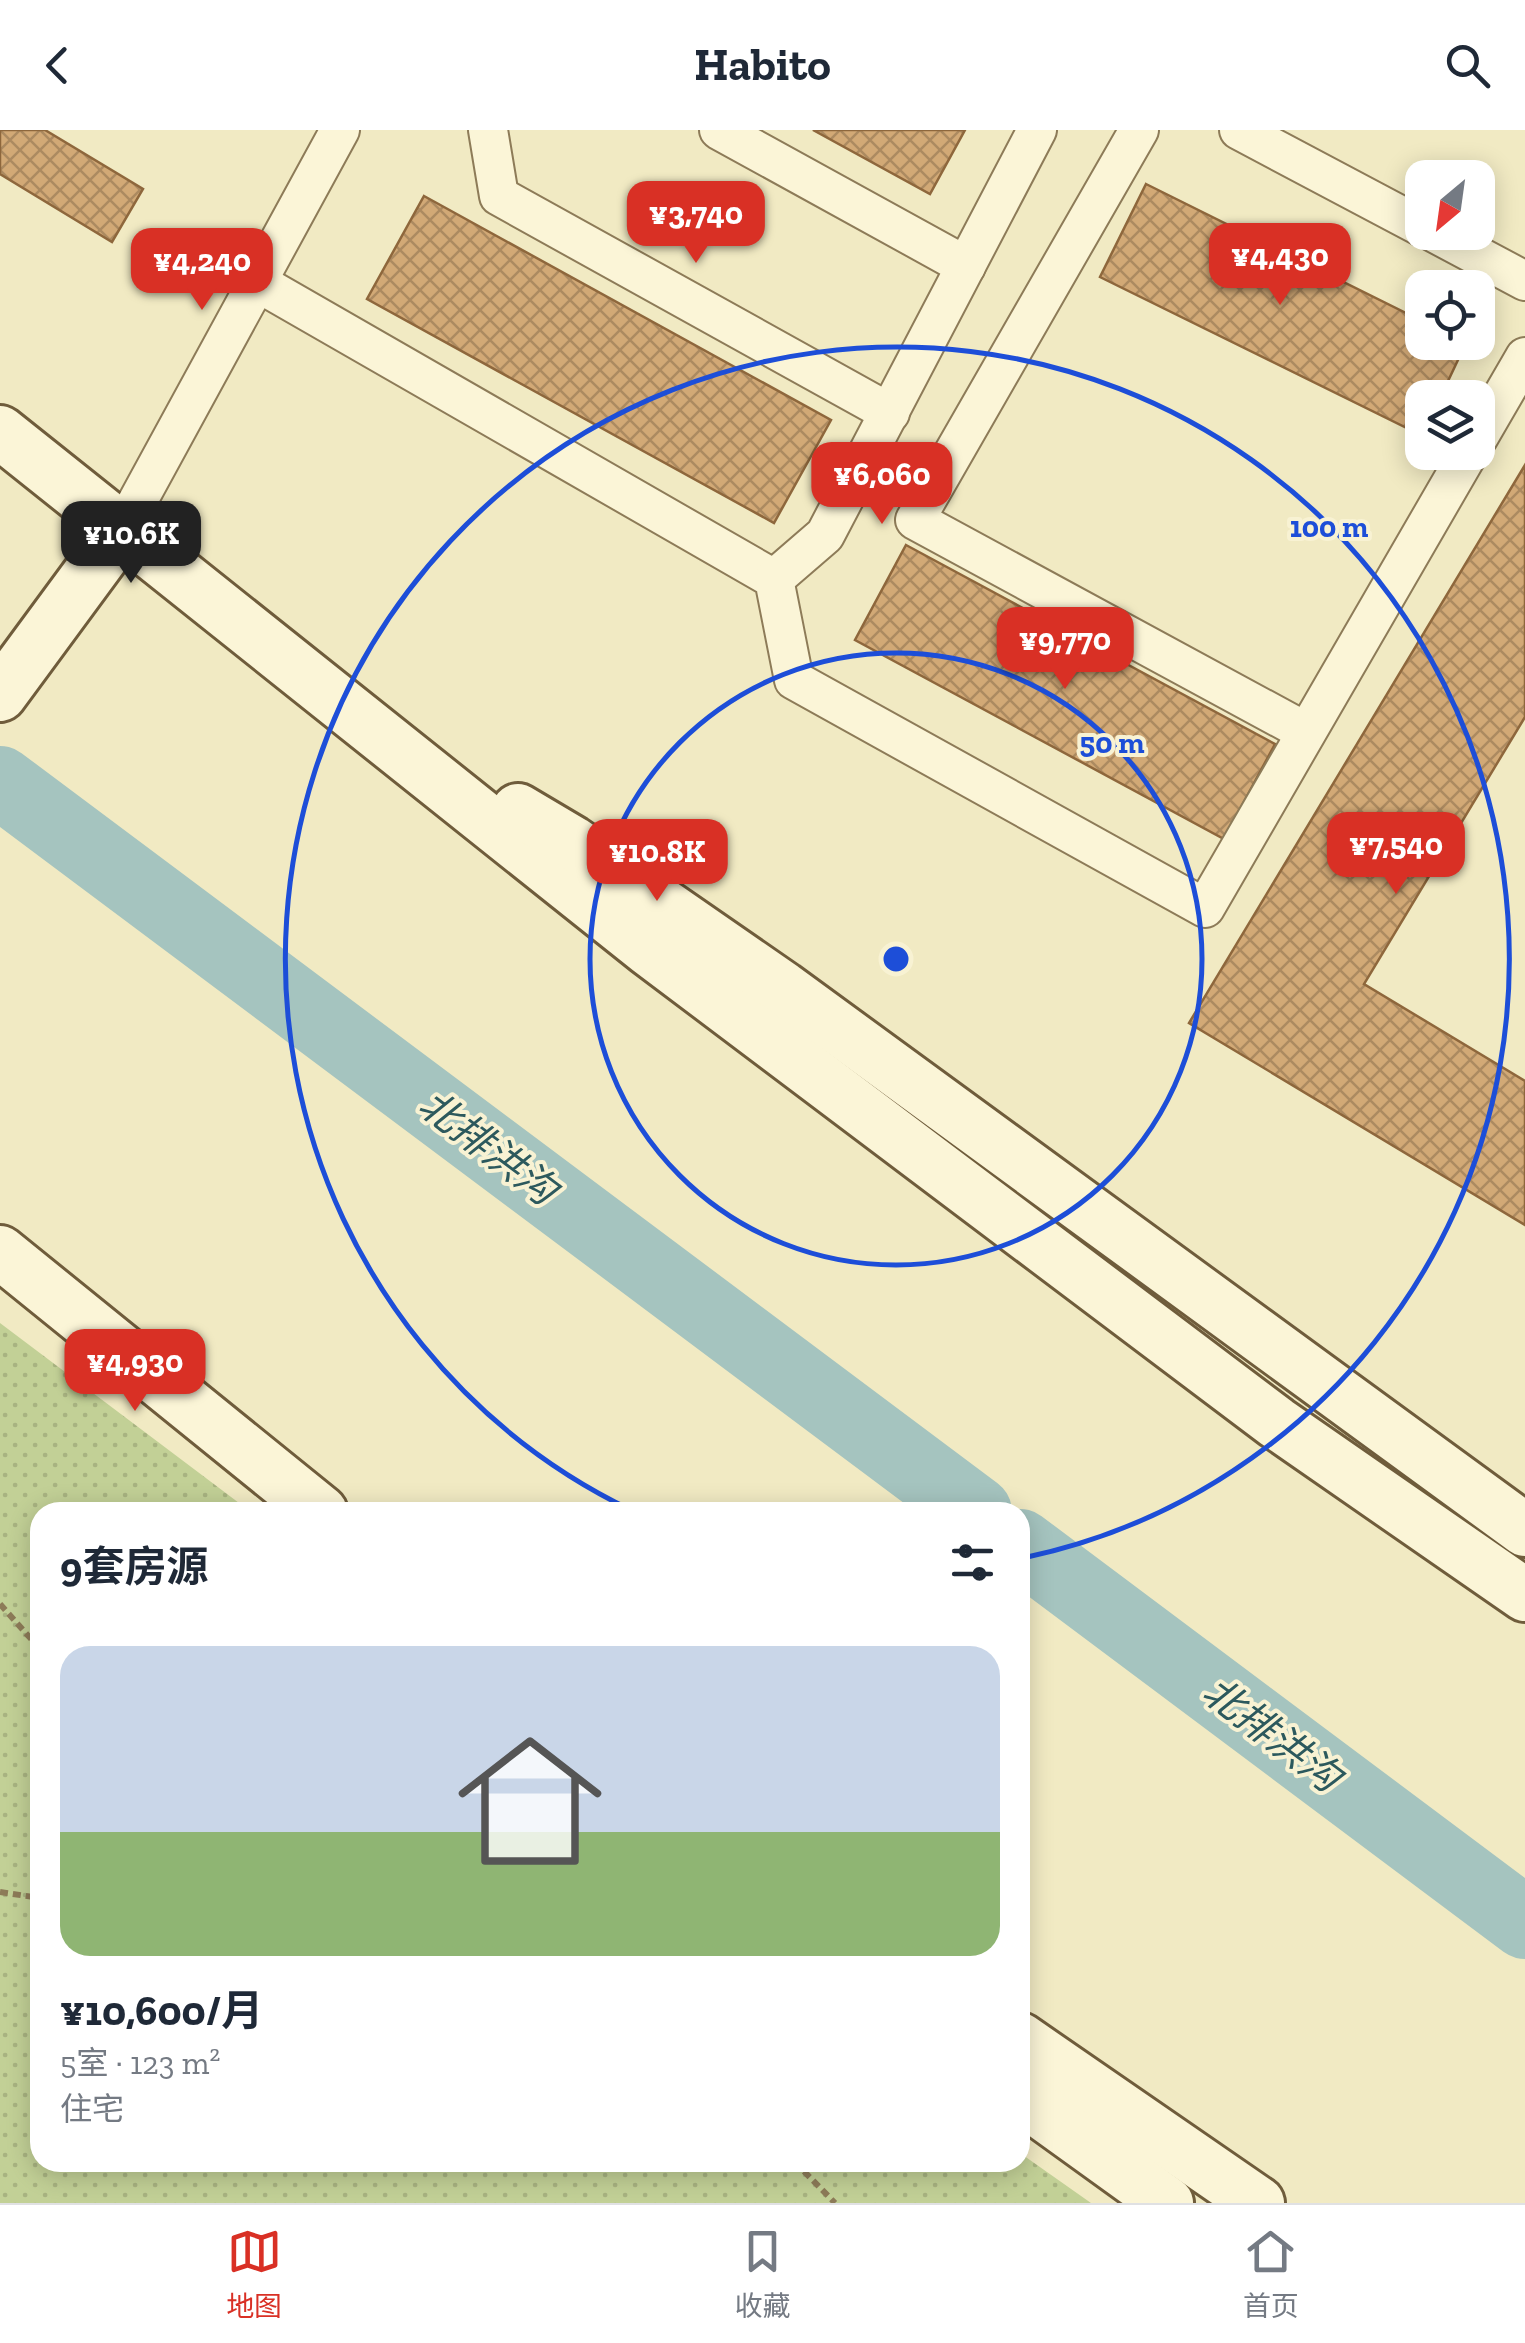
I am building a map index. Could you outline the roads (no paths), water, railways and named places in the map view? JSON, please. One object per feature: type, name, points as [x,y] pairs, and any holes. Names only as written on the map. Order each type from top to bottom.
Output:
[{"type":"main road","points":[[0,432],[648,949],[1277,1423],[1525,1594]]},
{"type":"main road","points":[[0,695],[122,528]]},
{"type":"main road","points":[[360,718],[572,842],[783,988],[1525,1530]]},
{"type":"main road","points":[[0,1252],[310,1502]]},
{"type":"main road","points":[[1030,2046],[1258,2202]]},
{"type":"main road","points":[[1030,2104],[1167,2203]]},
{"type":"street","points":[[122,528],[340,130]]},
{"type":"street","points":[[488,130],[499,196],[890,412]]},
{"type":"street","points":[[719,130],[966,266]]},
{"type":"street","points":[[774,580],[825,535],[1037,130]]},
{"type":"street","points":[[1138,130],[915,520],[1306,732]]},
{"type":"street","points":[[1239,130],[1405,218]]},
{"type":"street","points":[[1465,250],[1525,282]]},
{"type":"street","points":[[257,282],[774,580],[794,680],[1205,908],[1459,470]]},
{"type":"street","points":[[1495,408],[1525,356]]},
{"type":"waterway","name":"北排洪沟","points":[[0,782],[963,1502]]},
{"type":"waterway","name":"北排洪沟","points":[[1030,1552],[1525,1923]]}]
